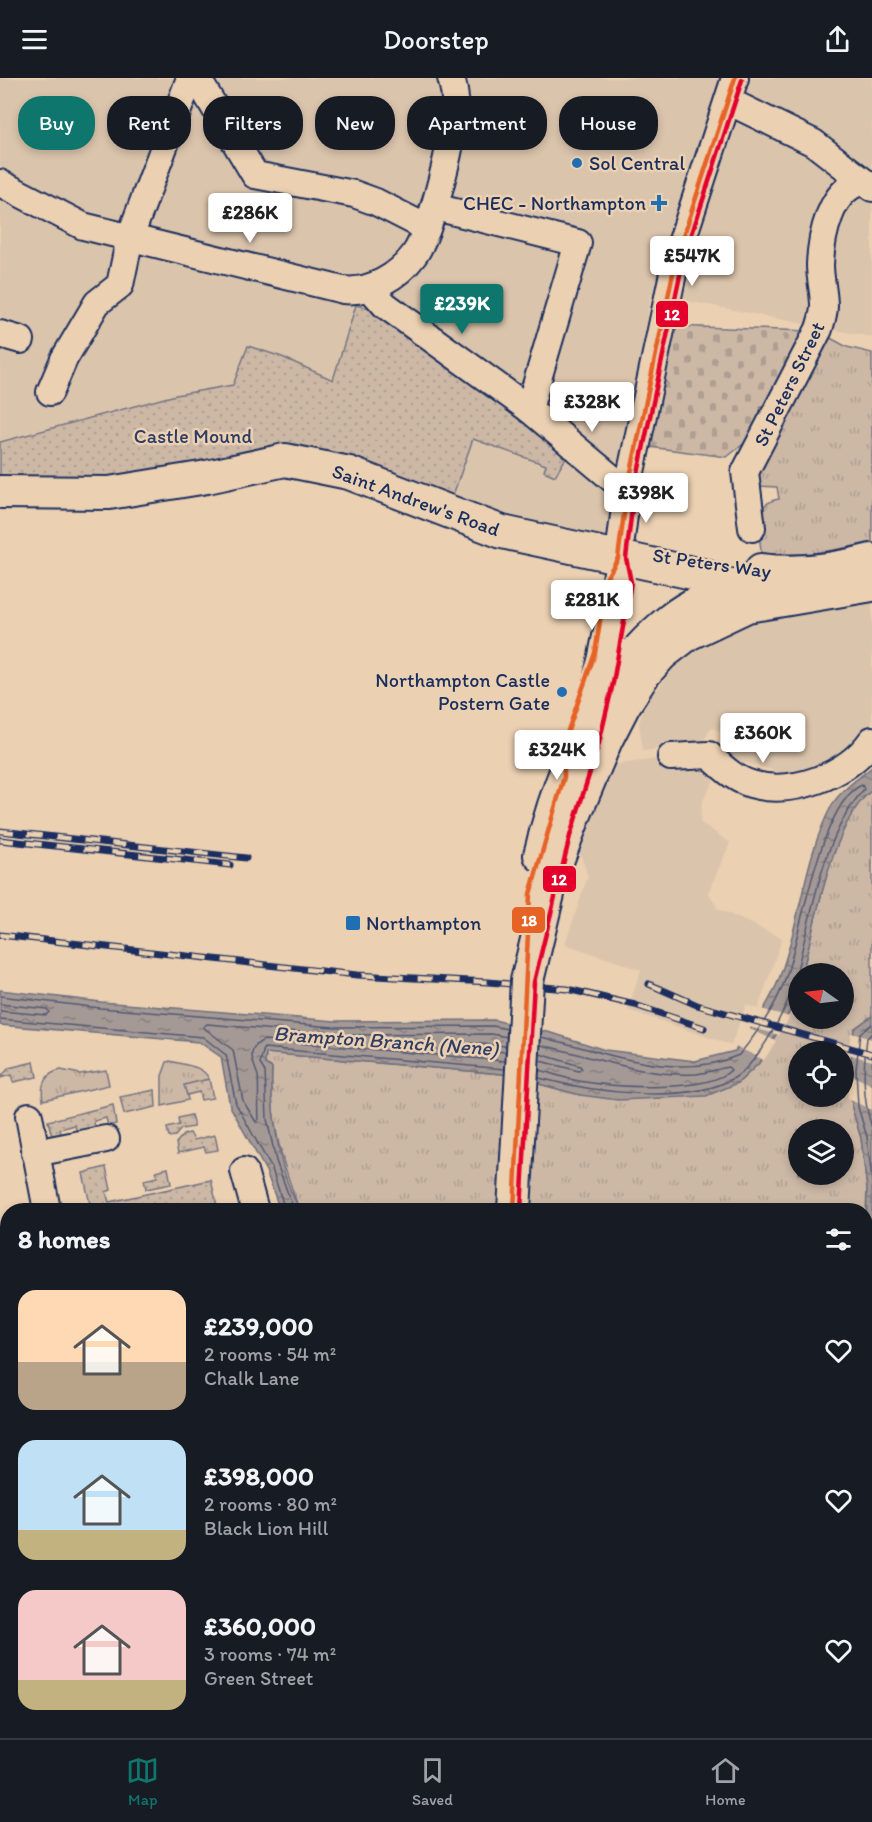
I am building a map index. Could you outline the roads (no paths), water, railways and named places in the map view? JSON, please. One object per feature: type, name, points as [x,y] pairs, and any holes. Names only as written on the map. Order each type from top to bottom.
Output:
[{"type":"main road","name":"Saint Andrew's Road","points":[[0,492],[109,494],[207,477],[285,460],[349,474],[502,532],[618,558]]},
{"type":"main road","name":"St Peters Way","points":[[618,558],[656,554],[782,573],[815,572],[872,560]]},
{"type":"main road","name":"St Peters Way","points":[[618,558],[702,575],[732,588],[804,595],[872,585]]},
{"type":"main road","name":"St Peters Way","points":[[732,588],[782,573]]},
{"type":"main road","points":[[539,896],[564,777],[594,715],[637,653],[663,626],[709,596],[732,588]]},
{"type":"main road","points":[[514,1203],[527,981],[527,920],[554,869],[591,774],[624,705],[644,674],[662,654],[688,634],[747,606],[804,595]]},
{"type":"street","points":[[50,392],[64,359],[97,303],[120,285],[130,237],[190,78]]},
{"type":"street","points":[[197,78],[255,175],[354,194],[431,218],[578,243],[529,409]]},
{"type":"street","points":[[0,183],[83,226],[343,290],[356,291],[370,288],[396,273],[414,255],[431,218],[455,111],[452,78]]},
{"type":"street","points":[[554,869],[594,715],[624,581],[618,558],[627,491],[676,259],[731,90],[837,159],[867,185]]},
{"type":"street","name":"St Peters Street","points":[[752,528],[745,472],[819,329],[825,309],[822,252],[831,215],[842,193],[852,184],[867,185]]},
{"type":"street","points":[[370,288],[385,305],[529,409],[627,491]]},
{"type":"street","points":[[564,777],[562,753],[564,742],[595,653],[607,577],[618,558]]},
{"type":"street","points":[[671,757],[709,755],[733,775],[749,783],[764,786],[797,785],[829,775],[846,764],[872,741]]},
{"type":"street","points":[[29,1116],[46,1203]]},
{"type":"street","points":[[35,1153],[106,1139]]},
{"type":"street","points":[[244,1171],[253,1203]]},
{"type":"water","name":"Brampton Branch (Nene)","points":[[872,767],[872,790],[858,805],[836,849],[819,902],[804,963],[788,963],[788,1014],[759,1063],[738,1083],[706,1096],[618,1100],[580,1095],[502,1074],[266,1053],[265,1064],[272,1068],[274,1121],[278,1142],[287,1180],[297,1203],[277,1203],[266,1171],[230,1106],[221,1057],[199,1042],[0,1025],[0,990],[101,1002],[335,1021],[494,1020],[552,1033],[605,1050],[695,1061],[735,1051],[766,1006],[776,986],[793,934],[815,845],[836,800],[845,789]]},
{"type":"water","points":[[872,1016],[872,1203],[867,1203],[861,1138],[852,1108],[854,1107],[854,1029]]},
{"type":"railway","points":[[0,831],[246,858]]},
{"type":"railway","points":[[0,840],[230,865]]},
{"type":"railway","points":[[0,935],[357,975],[567,989],[635,1005],[704,1028]]},
{"type":"railway","points":[[649,984],[697,1005],[872,1054]]},
{"type":"place","name":"Sol Central","points":[[577,163]]},
{"type":"place","name":"CHEC - Northampton","points":[[659,203]]},
{"type":"place","name":"Northampton Castle Postern Gate","points":[[562,692]]},
{"type":"place","name":"Northampton","points":[[353,923]]},
{"type":"park label","name":"Castle Mound","points":[[193,436]]}]
